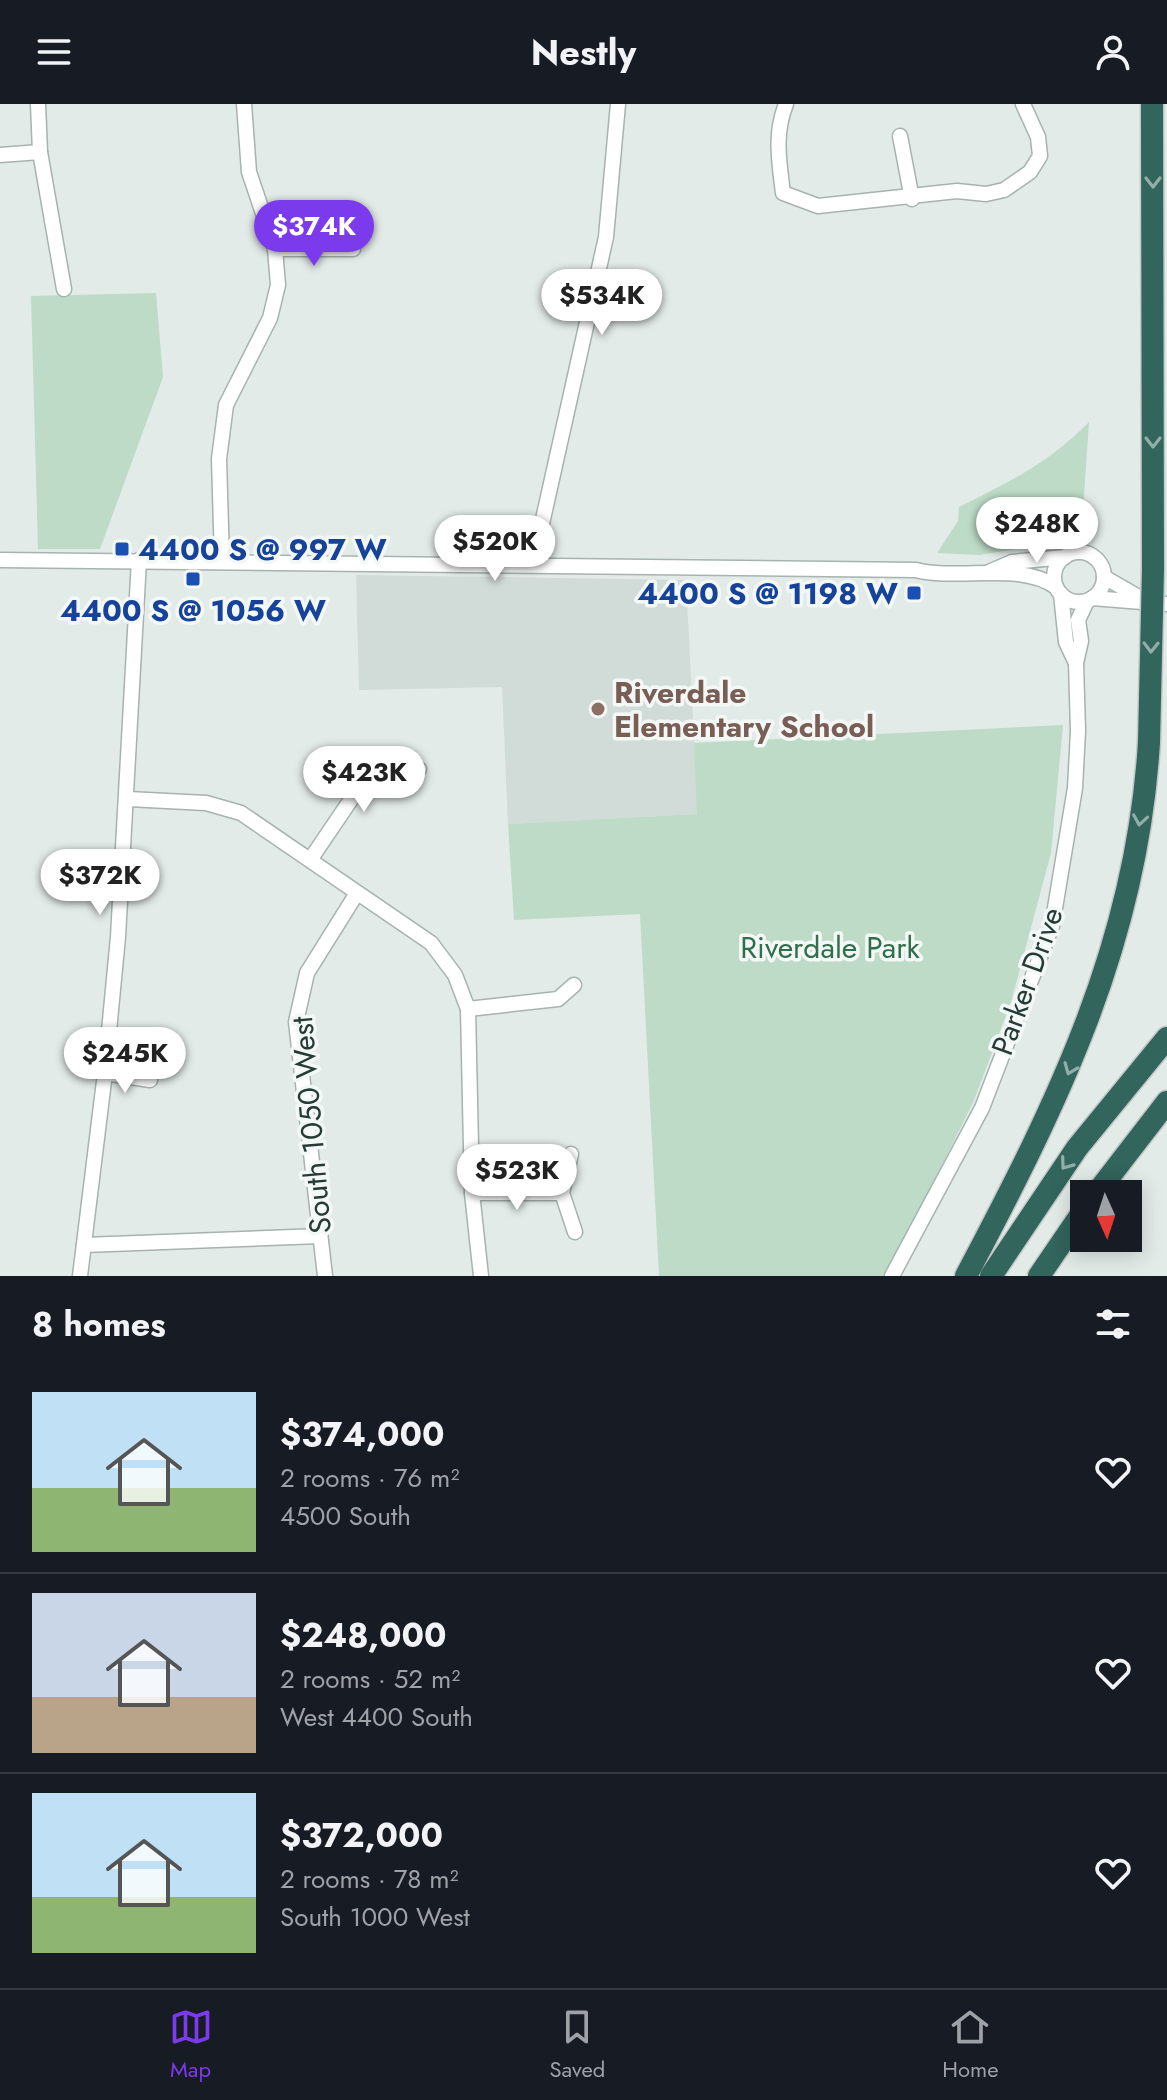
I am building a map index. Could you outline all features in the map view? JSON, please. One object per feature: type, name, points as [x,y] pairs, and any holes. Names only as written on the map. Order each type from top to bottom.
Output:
[{"type":"highway","points":[[966,1276],[1058,1097],[1089,1020],[1115,941],[1134,858],[1149,742],[1153,569],[1152,104]]},
{"type":"highway","points":[[991,1276],[1070,1158],[1167,1038]]},
{"type":"highway","points":[[1107,1180],[1167,1102]]},
{"type":"highway","points":[[1039,1276],[1070,1231]]},
{"type":"street","points":[[38,104],[40,152],[64,289]]},
{"type":"street","points":[[222,561],[219,459],[226,405],[270,318],[278,285],[275,249],[249,172],[244,104]]},
{"type":"street","points":[[533,564],[606,237],[618,104]]},
{"type":"street","points":[[786,104],[779,122],[777,147],[783,193],[818,206],[912,199],[957,191],[986,194],[1004,190],[1030,172],[1040,156],[1038,137],[1023,104]]},
{"type":"street","points":[[900,136],[912,199]]},
{"type":"street","points":[[0,155],[40,152]]},
{"type":"street","points":[[275,249],[353,249]]},
{"type":"street","points":[[989,572],[1012,562],[1078,553],[1090,555],[1099,563],[1104,577],[1101,588],[1089,599]]},
{"type":"street","points":[[1058,591],[1055,571],[1065,557]]},
{"type":"street","points":[[0,560],[533,564],[916,570],[933,574],[989,572],[1033,577],[1074,602],[1089,599],[1144,600],[1167,604]]},
{"type":"street","points":[[80,1276],[105,1073],[128,799],[139,560]]},
{"type":"street","points":[[1104,577],[1144,600]]},
{"type":"street","name":"Parker Drive","points":[[1058,591],[1066,642],[1076,663]]},
{"type":"street","name":"Parker Drive","points":[[892,1276],[982,1108],[1052,926],[1076,778],[1076,663],[1081,641],[1078,617],[1089,599]]},
{"type":"street","points":[[310,860],[369,773],[419,769]]},
{"type":"street","points":[[128,799],[206,803],[241,813],[431,943],[455,975],[468,1009],[472,1193],[481,1276]]},
{"type":"street","name":"South 1050 West","points":[[325,1276],[296,1022],[307,973],[357,893]]},
{"type":"street","points":[[468,1009],[558,999],[574,985]]},
{"type":"street","points":[[105,1073],[150,1080]]},
{"type":"street","points":[[571,1154],[562,1193],[575,1232]]},
{"type":"street","points":[[472,1193],[562,1193]]},
{"type":"street","points":[[84,1245],[320,1236]]},
{"type":"shaded area","name":"Riverdale Elementary School","points":[[356,575],[686,580],[698,814],[508,824],[502,687],[359,690]]},
{"type":"green space","points":[[156,293],[163,377],[100,549],[38,549],[31,296]]},
{"type":"green space","points":[[1089,422],[1081,538],[980,555],[937,553],[958,521],[959,507],[1043,460]]},
{"type":"green space","name":"Riverdale Park","points":[[1063,725],[1051,853],[1011,1002],[973,1103],[886,1276],[659,1276],[640,914],[514,920],[508,824],[697,814],[694,743]]},
{"type":"place","name":"4400 S @ 997 W","points":[[122,549]]},
{"type":"place","name":"4400 S @ 1056 W","points":[[193,579]]},
{"type":"place","name":"4400 S @ 1198 W","points":[[914,593]]},
{"type":"place","name":"Riverdale Elementary School","points":[[598,709]]}]
